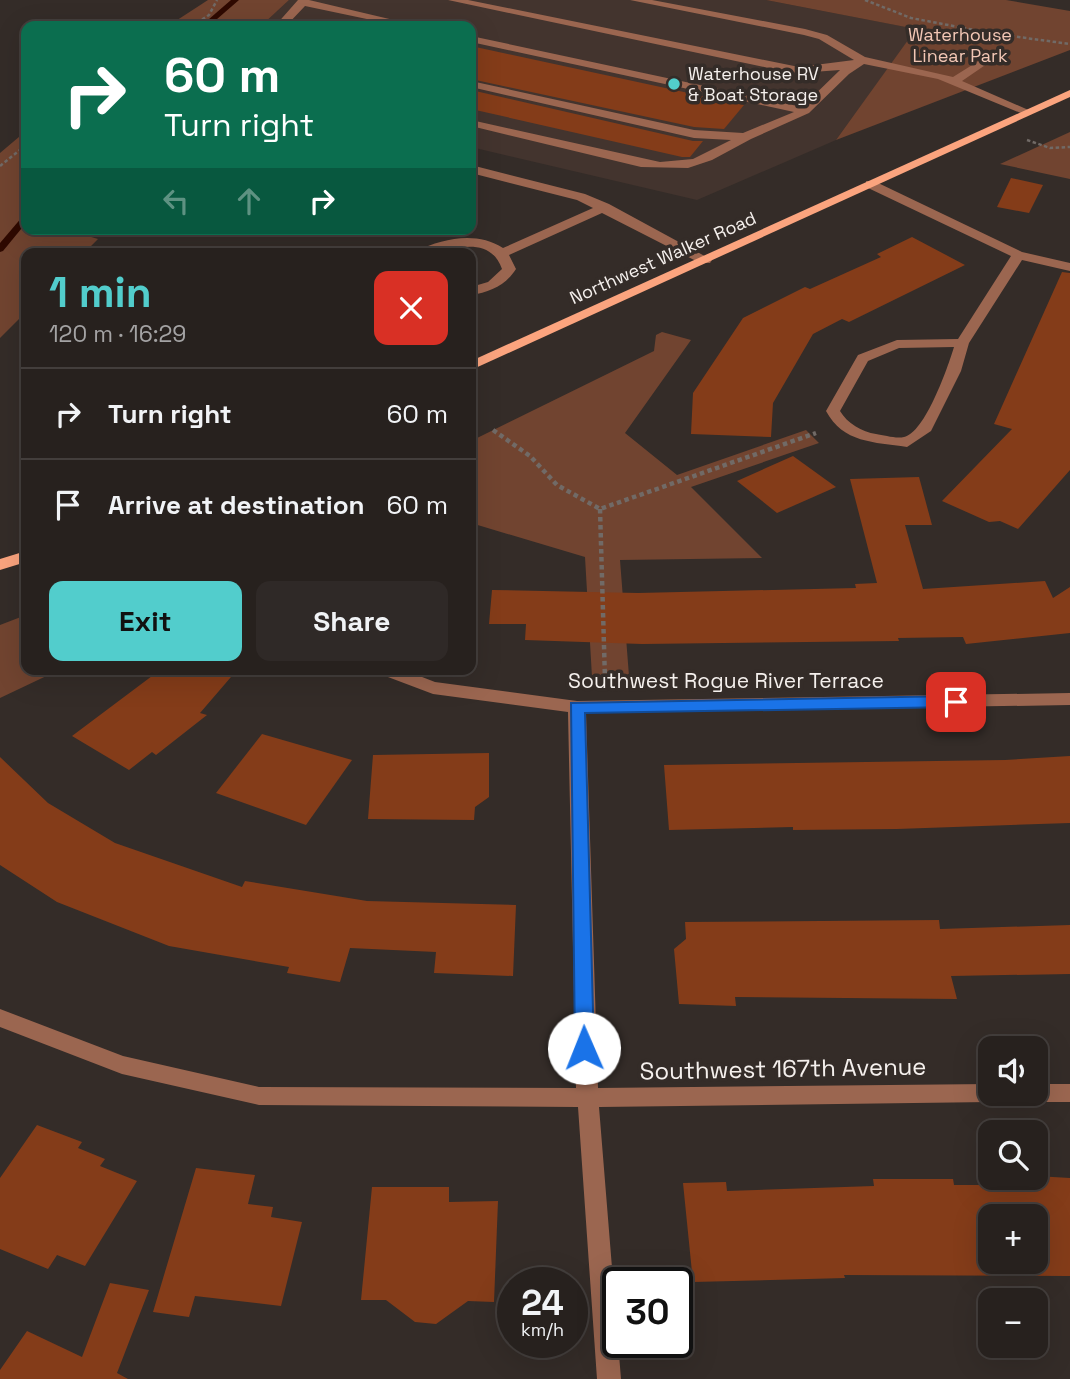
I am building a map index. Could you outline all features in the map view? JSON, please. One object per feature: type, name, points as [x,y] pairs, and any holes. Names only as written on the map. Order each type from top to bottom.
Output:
[{"type":"main road","name":"Northwest Walker Road","points":[[476,364],[1070,93]]},
{"type":"main road","points":[[0,565],[21,557]]},
{"type":"street","points":[[453,0],[783,68],[856,63],[954,81],[1027,112]]},
{"type":"street","points":[[635,0],[823,37],[856,63]]},
{"type":"street","points":[[285,21],[303,1],[392,21]]},
{"type":"street","points":[[476,39],[805,111]]},
{"type":"street","points":[[954,81],[993,55]]},
{"type":"street","points":[[476,124],[665,166],[697,164],[746,136],[805,111],[856,63]]},
{"type":"street","points":[[476,85],[694,134],[724,138],[746,136]]},
{"type":"street","points":[[476,170],[581,197],[705,260]]},
{"type":"street","points":[[870,184],[1018,255],[1070,267]]},
{"type":"street","points":[[502,253],[605,207]]},
{"type":"street","points":[[432,248],[463,242],[492,247],[502,253],[509,269],[505,277],[495,284],[476,290]]},
{"type":"street","points":[[962,342],[897,344],[863,358],[832,411],[840,424],[867,438],[907,442],[924,431],[954,371],[962,342],[1018,255]]},
{"type":"street","name":"Southwest Rogue River Terrace","points":[[399,675],[433,688],[577,707],[1070,699]]},
{"type":"street","points":[[577,707],[588,1098],[610,1379]]},
{"type":"street","name":"Southwest 167th Avenue","points":[[0,1018],[122,1065],[259,1096],[588,1098],[978,1094]]},
{"type":"street","points":[[1048,1093],[1070,1093]]},
{"type":"path","points":[[200,21],[209,15],[217,0]]},
{"type":"path","points":[[865,0],[911,18],[996,34]]},
{"type":"path","points":[[1008,36],[1070,44]]},
{"type":"path","points":[[0,166],[21,149]]},
{"type":"path","points":[[493,430],[530,456],[557,485],[600,509],[840,424]]},
{"type":"path","points":[[600,509],[606,707]]},
{"type":"shaded area","name":"Waterhouse RV & Boat Storage","points":[[289,0],[766,0],[917,29],[836,140],[697,200],[476,148],[476,21],[266,21]]},
{"type":"green space","points":[[208,0],[289,0],[266,21],[176,21]]},
{"type":"green space","name":"Waterhouse Linear Park","points":[[766,0],[1006,0],[1070,11],[1070,50],[836,140],[916,29]]},
{"type":"green space","points":[[1070,132],[1070,179],[1000,164]]},
{"type":"green space","points":[[21,135],[21,235],[84,235],[98,239],[89,248],[21,248],[21,317],[0,338],[0,153]]},
{"type":"green space","points":[[662,332],[691,340],[625,433],[677,475],[806,430],[819,443],[691,487],[762,558],[620,560],[629,676],[592,677],[585,557],[476,524],[476,439],[654,351],[656,335]]},
{"type":"green space","points":[[21,617],[21,675],[48,675],[0,698],[0,625]]},
{"type":"building","points":[[476,47],[744,105],[724,129],[694,127],[476,80]]},
{"type":"building","points":[[476,91],[693,141],[703,141],[690,157],[476,110]]},
{"type":"building","points":[[1011,178],[1043,185],[1029,213],[997,207]]},
{"type":"building","points":[[912,237],[965,265],[849,322],[842,319],[813,334],[773,403],[771,437],[691,434],[693,393],[743,318],[805,287],[810,289],[881,257],[877,254]]},
{"type":"building","points":[[1062,272],[1070,273],[1070,470],[1018,529],[1000,521],[989,522],[942,501],[1012,429],[994,424]]},
{"type":"building","points":[[793,456],[836,487],[777,513],[737,481]]},
{"type":"building","points":[[919,477],[932,525],[905,525],[923,589],[1045,581],[1053,598],[1070,587],[1070,633],[966,644],[963,637],[898,638],[899,641],[642,644],[525,640],[526,624],[489,624],[492,590],[638,593],[856,588],[855,584],[877,583],[850,479]]},
{"type":"building","points":[[153,675],[233,675],[200,713],[207,715],[156,755],[152,752],[129,770],[72,736]]},
{"type":"building","points":[[262,734],[352,760],[306,825],[216,793]]},
{"type":"building","points":[[489,753],[489,797],[475,807],[474,820],[368,819],[373,755]]},
{"type":"building","points":[[1070,756],[1070,823],[897,829],[793,830],[793,827],[669,830],[664,765],[1005,760]]},
{"type":"building","points":[[0,757],[48,803],[115,843],[242,887],[245,881],[367,901],[516,905],[513,976],[434,973],[436,952],[350,948],[340,982],[287,973],[289,967],[169,946],[57,902],[0,865]]},
{"type":"building","points":[[939,920],[940,929],[1070,925],[1070,974],[951,976],[957,999],[735,997],[736,1006],[679,1004],[674,949],[686,939],[685,922]]},
{"type":"building","points":[[37,1125],[82,1142],[78,1148],[105,1159],[100,1166],[137,1181],[85,1266],[57,1255],[48,1269],[0,1249],[0,1178]]},
{"type":"building","points":[[196,1168],[255,1175],[248,1204],[273,1207],[271,1217],[302,1222],[281,1306],[195,1296],[189,1317],[153,1312]]},
{"type":"building","points":[[1048,1177],[1070,1178],[1070,1276],[844,1275],[845,1278],[693,1282],[683,1183],[726,1182],[727,1191],[874,1186],[873,1179],[953,1179],[954,1185],[978,1185],[978,1190],[1048,1190]]},
{"type":"building","points":[[372,1187],[449,1187],[449,1202],[498,1201],[494,1302],[468,1301],[436,1324],[415,1322],[386,1300],[361,1300]]},
{"type":"building","points":[[110,1283],[149,1290],[117,1373],[128,1379],[0,1379],[0,1370],[27,1331],[82,1357]]},
{"type":"waterway","points":[[211,21],[235,0]]},
{"type":"waterway","points":[[0,249],[21,224]]},
{"type":"place","name":"Waterhouse RV & Boat Storage","points":[[674,84]]},
{"type":"route","points":[[584,1048],[577,707],[956,702]]}]
